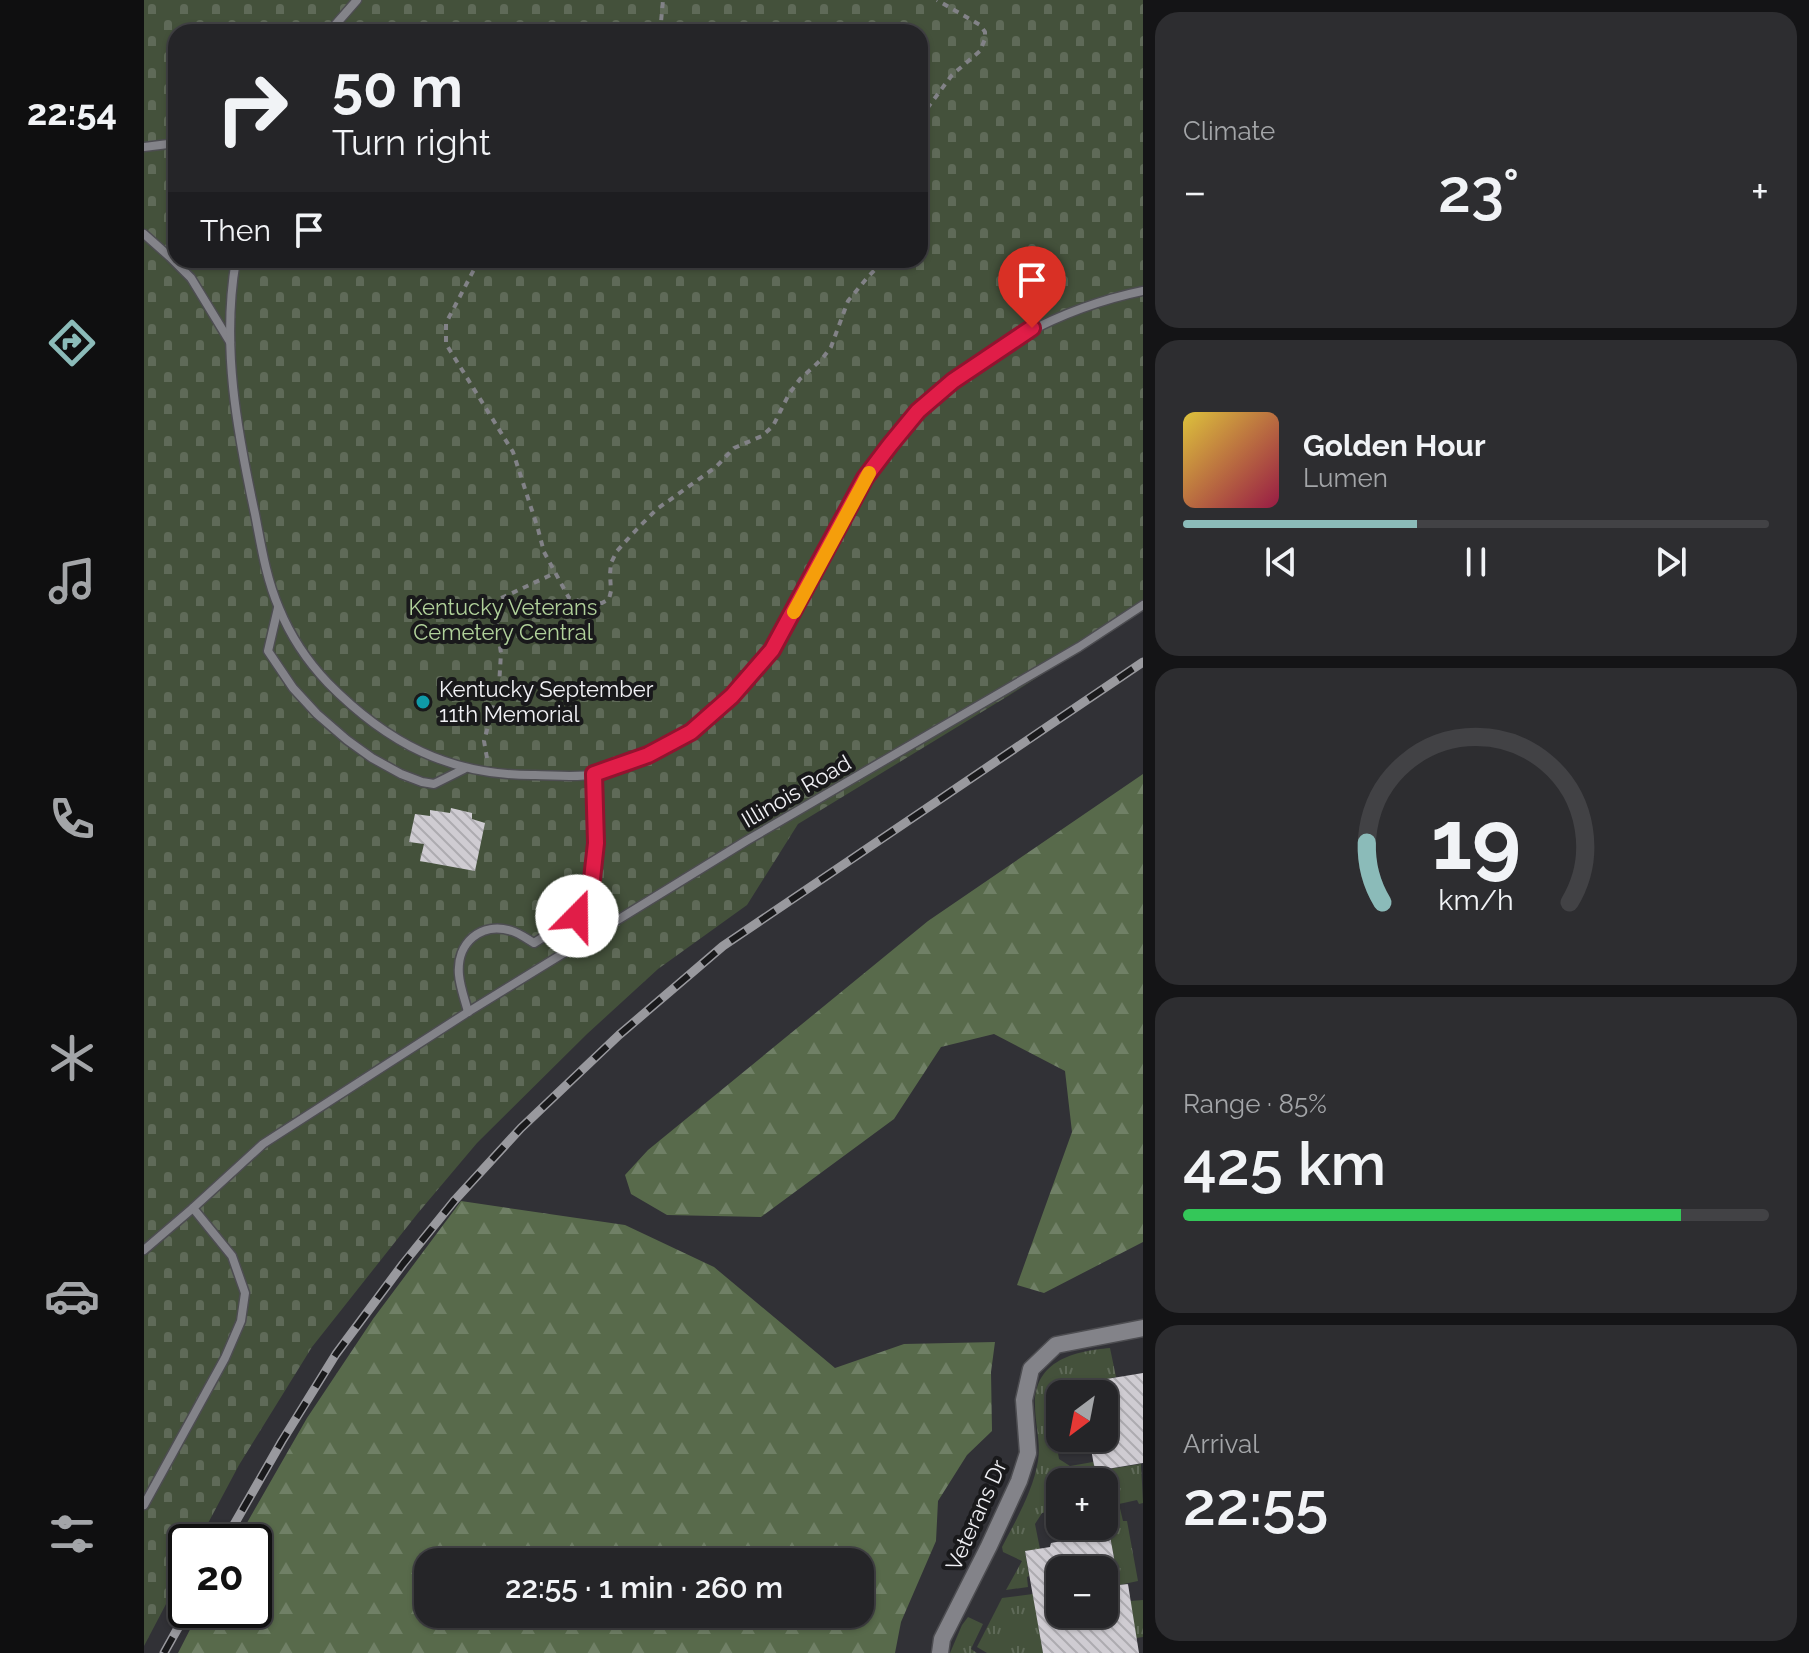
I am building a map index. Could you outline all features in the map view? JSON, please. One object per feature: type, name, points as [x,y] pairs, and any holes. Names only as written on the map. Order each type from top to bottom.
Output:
[{"type":"street","name":"Veterans Dr","points":[[940,1653],[942,1639],[989,1546],[1019,1481],[1028,1453],[1024,1400],[1031,1369],[1056,1345],[1143,1328]]},
{"type":"lane","points":[[336,24],[357,0]]},
{"type":"lane","points":[[144,147],[168,144]]},
{"type":"lane","points":[[144,234],[168,252]]},
{"type":"lane","points":[[183,268],[231,343]]},
{"type":"lane","points":[[235,268],[231,343],[238,436],[265,563],[279,608],[292,634],[317,672],[352,707],[387,733],[423,753],[464,769],[518,775],[594,774],[648,755],[691,732],[732,696],[772,650],[865,478],[918,411],[953,381],[1032,328],[1081,309],[1143,291]]},
{"type":"lane","name":"Illinois Road","points":[[144,1250],[263,1144],[468,1012],[746,841],[1079,647],[1143,605]]},
{"type":"lane","points":[[279,608],[268,651],[293,688],[317,714],[372,758],[422,782],[434,784],[464,769]]},
{"type":"lane","points":[[468,1012],[458,973],[462,952],[470,938],[487,930],[510,930],[534,943],[577,916],[592,879],[596,843],[594,774]]},
{"type":"lane","points":[[144,1505],[225,1358],[241,1321],[245,1293],[232,1256],[193,1208]]},
{"type":"path","points":[[661,24],[663,0]]},
{"type":"path","points":[[928,107],[952,75],[980,51],[985,39],[980,25],[937,0]]},
{"type":"path","points":[[475,268],[446,323],[446,344],[513,452],[544,552],[555,573],[569,598],[587,603],[602,603],[609,599],[611,563],[617,551],[657,509],[690,488],[734,448],[762,436],[773,426],[800,379],[831,347],[848,301],[876,268]]},
{"type":"path","points":[[491,772],[484,741],[499,686],[501,653],[493,602],[555,573]]},
{"type":"green space","name":"Kentucky Veterans Cemetery Central","points":[[144,0],[1143,0],[1143,610],[798,824],[747,905],[658,969],[477,1143],[312,1347],[239,1465],[208,1524],[168,1524],[168,1600],[144,1646]]},
{"type":"green space","points":[[1143,774],[1143,1242],[1044,1293],[1017,1285],[1072,1132],[1065,1071],[994,1034],[941,1047],[894,1119],[761,1217],[667,1215],[631,1194],[625,1175],[648,1150],[928,921]]},
{"type":"green space","points":[[461,1201],[625,1225],[714,1267],[835,1368],[904,1344],[995,1342],[991,1372],[992,1431],[967,1455],[938,1501],[936,1541],[901,1622],[895,1653],[178,1653],[191,1628],[272,1628],[272,1524],[246,1524],[307,1418],[373,1319]]},
{"type":"green space","points":[[1110,1348],[1116,1377],[1046,1380],[1046,1452],[1058,1452],[1059,1459],[1070,1466],[1093,1462],[1095,1468],[1046,1468],[1046,1512],[1042,1513],[1035,1524],[1040,1549],[1025,1551],[1028,1587],[1006,1590],[1022,1561],[1003,1552],[1002,1547],[1023,1505],[1038,1461],[1036,1390],[1049,1368],[1083,1352]]},
{"type":"green space","points":[[1141,1464],[1143,1503],[1139,1504],[1137,1500],[1119,1504],[1123,1521],[1127,1521],[1138,1581],[1119,1585],[1118,1556],[1114,1556],[1111,1540],[1118,1540],[1118,1468],[1115,1468]]},
{"type":"green space","points":[[1033,1594],[1043,1653],[987,1653],[977,1647],[1002,1598]]},
{"type":"green space","points":[[1143,1600],[1143,1637],[1136,1638],[1130,1601]]},
{"type":"green space","points":[[968,1617],[983,1624],[971,1649],[977,1653],[950,1653],[962,1625]]},
{"type":"building","points":[[451,808],[472,813],[472,819],[485,823],[475,871],[420,861],[424,844],[409,842],[415,814],[430,816],[430,810],[450,813]]},
{"type":"building","points":[[1143,1373],[1143,1463],[1094,1468],[1092,1452],[1118,1452],[1118,1380],[1100,1380]]},
{"type":"building","points":[[1067,1540],[1111,1540],[1114,1556],[1046,1556],[1046,1628],[1118,1628],[1118,1580],[1119,1585],[1128,1584],[1139,1653],[1043,1653],[1025,1551],[1050,1547],[1051,1543]]},
{"type":"railway","points":[[234,1524],[336,1354],[403,1264],[454,1201],[521,1128],[619,1035],[723,946],[1143,662]]},
{"type":"railway","points":[[164,1653],[178,1628]]},
{"type":"slow traffic","points":[[794,612],[869,473]]},
{"type":"place","name":"Kentucky September 11th Memorial","points":[[423,702]]},
{"type":"route","points":[[577,916],[592,879],[596,843],[594,774],[648,755],[691,732],[732,696],[772,650],[865,478],[890,445],[918,411],[953,381],[1032,328]]}]
